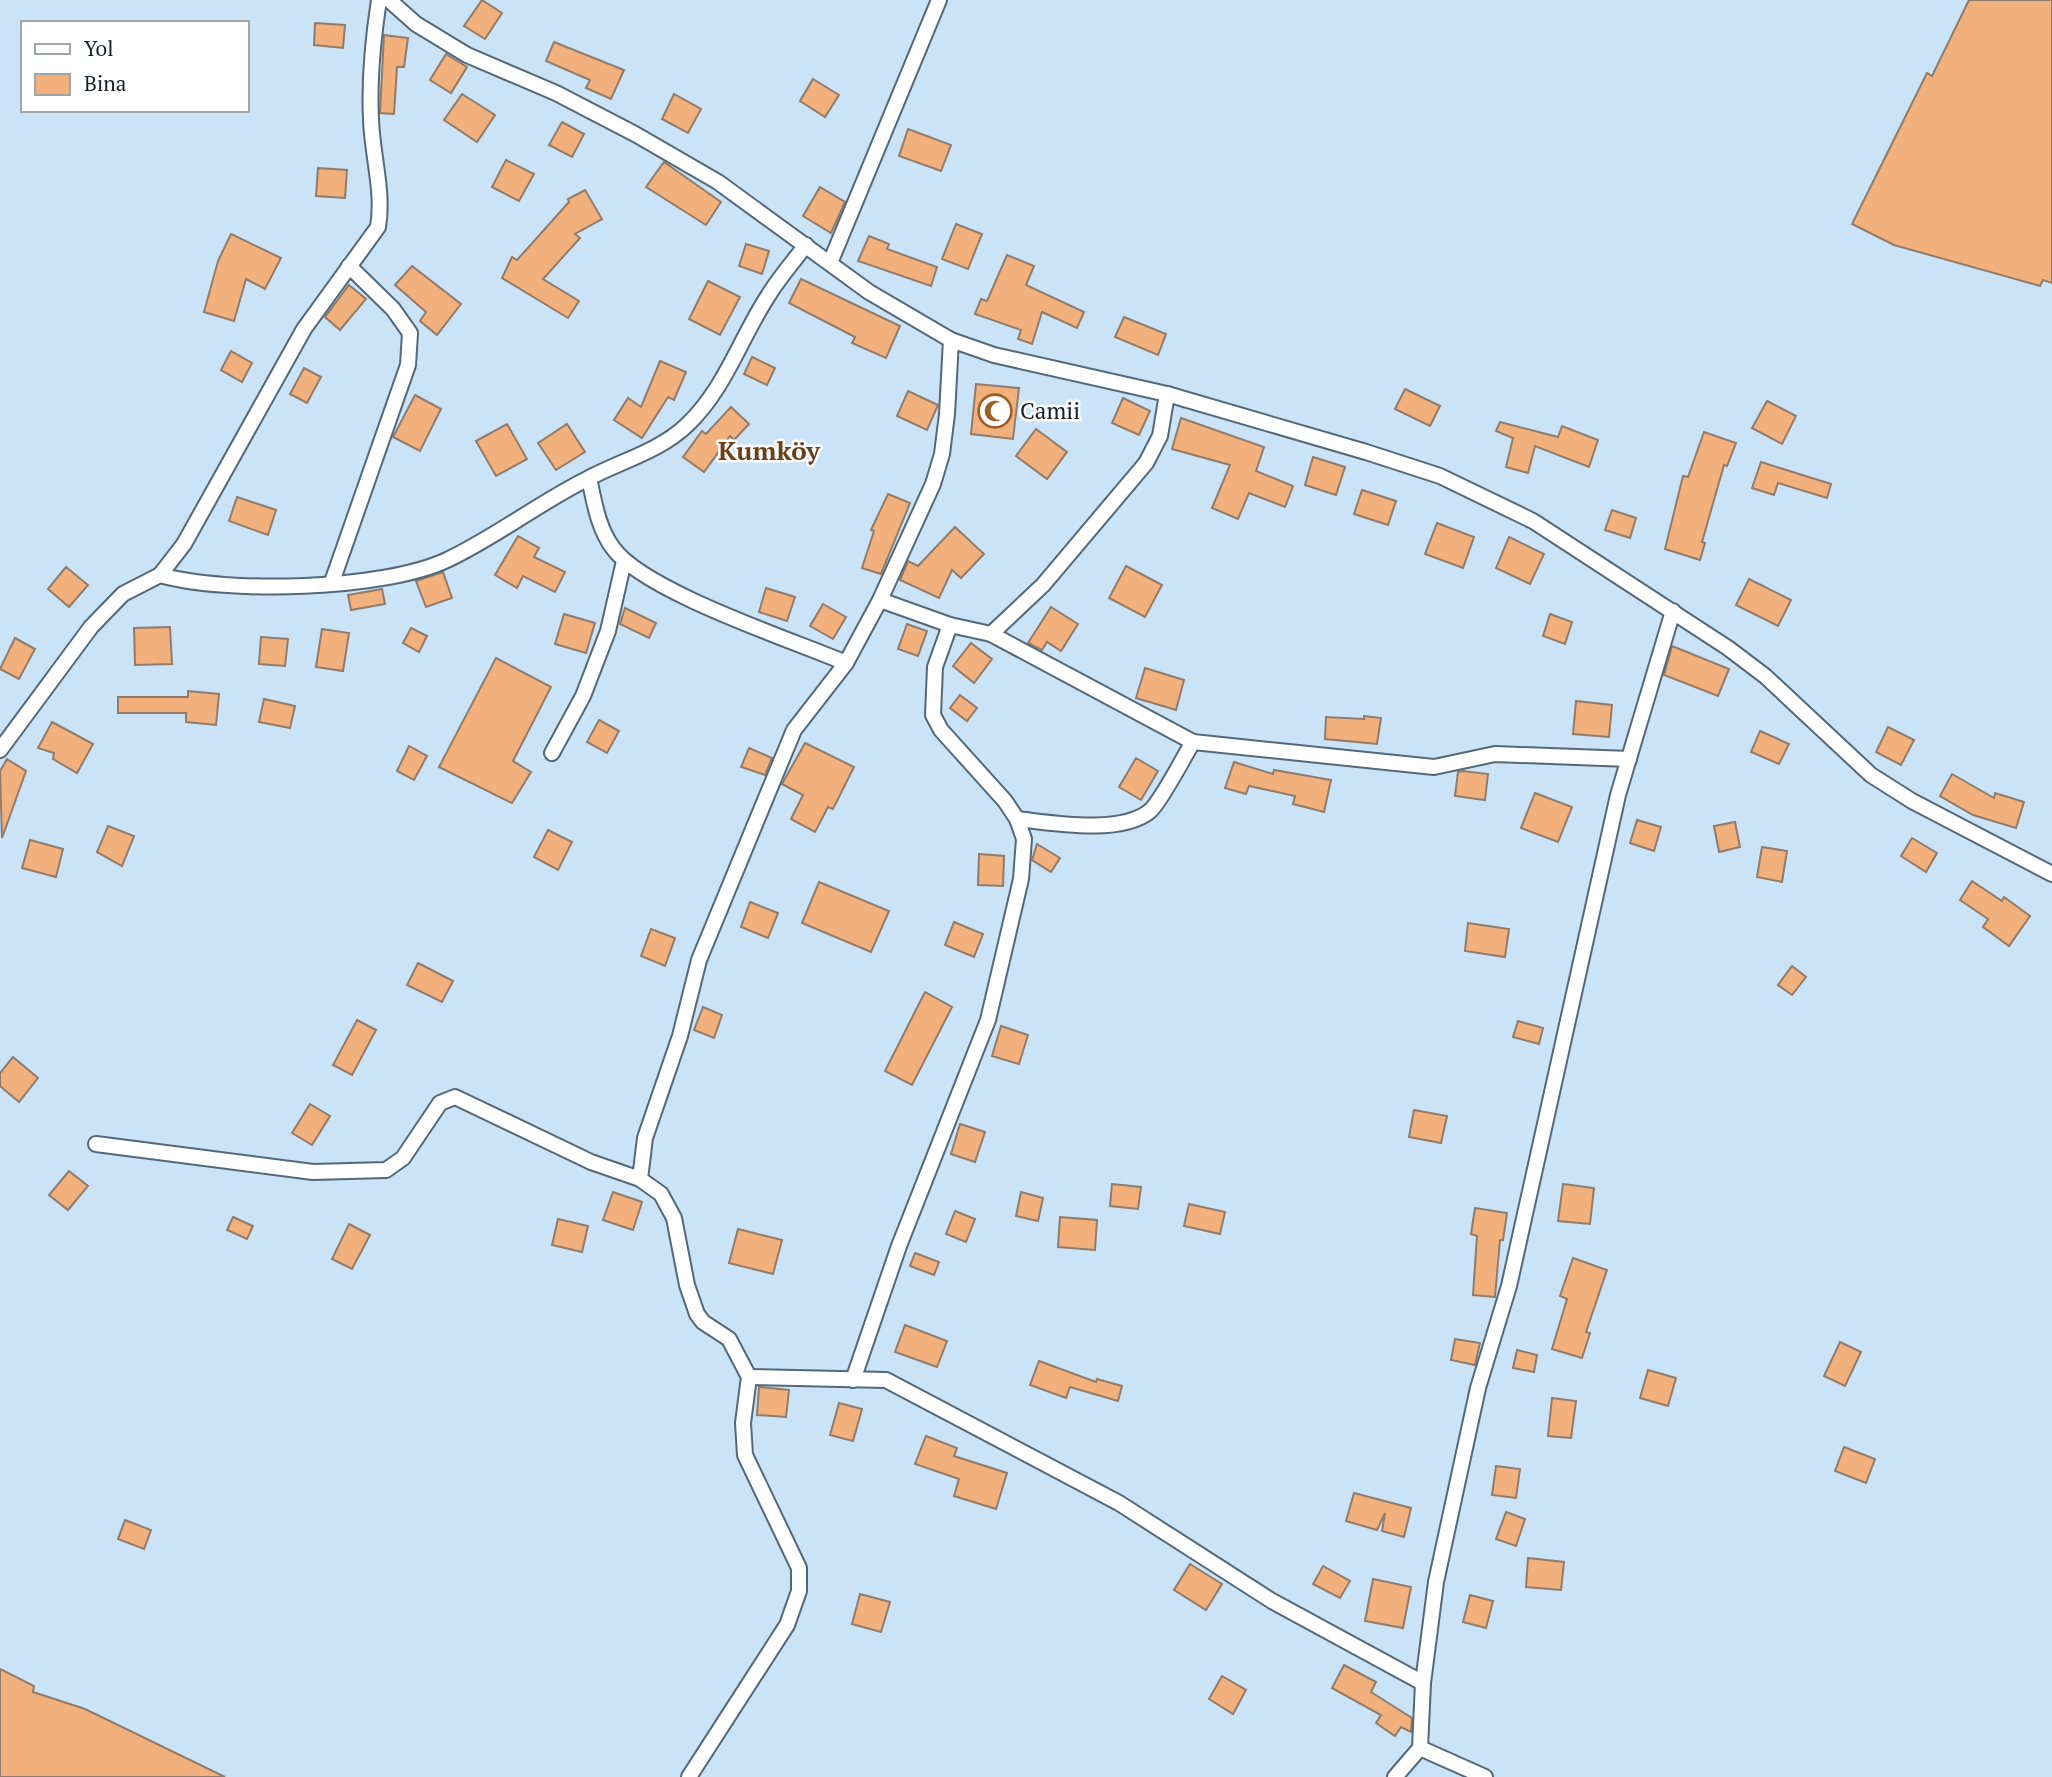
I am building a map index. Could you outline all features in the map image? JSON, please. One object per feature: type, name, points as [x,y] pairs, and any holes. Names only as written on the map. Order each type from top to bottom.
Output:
[{"type":"street","points":[[0,750],[91,627],[123,594],[160,575],[184,544],[304,329],[372,239],[378,227],[380,211],[370,121],[370,80],[379,0]]},
{"type":"street","points":[[389,0],[416,24],[467,55],[556,93],[718,182],[869,292],[951,340],[994,355],[1167,394],[1440,475],[1533,521],[1673,611],[1765,676],[1871,775],[1912,801],[2052,874]]},
{"type":"street","points":[[830,263],[939,0]]},
{"type":"street","points":[[160,575],[186,582],[232,587],[332,582],[386,577],[446,560],[589,478],[648,452],[685,427],[724,379],[768,295],[806,245]]},
{"type":"street","points":[[332,582],[408,365],[410,333],[393,309],[349,266]]},
{"type":"street","points":[[640,1179],[645,1138],[680,1036],[698,960],[794,730],[846,663],[880,600],[933,484],[942,454],[947,414],[951,340]]},
{"type":"street","points":[[991,635],[1043,585],[1146,463],[1160,436],[1167,394]]},
{"type":"street","points":[[589,478],[598,519],[611,547],[639,574],[691,599],[846,663]]},
{"type":"street","points":[[552,753],[583,696],[608,631],[624,561]]},
{"type":"street","points":[[880,600],[950,625],[991,635],[1193,742],[1434,767],[1495,754],[1629,759]]},
{"type":"street","points":[[1395,1777],[1420,1748],[1423,1683],[1436,1582],[1478,1388],[1509,1286],[1618,795],[1673,611]]},
{"type":"street","points":[[853,1380],[899,1246],[988,1020],[1021,878],[1024,839],[1017,819],[1005,801],[941,730],[933,715],[935,667],[950,625]]},
{"type":"street","points":[[1017,819],[1069,824],[1126,824],[1151,810],[1193,742]]},
{"type":"street","points":[[96,1144],[313,1172],[387,1170],[403,1158],[440,1103],[455,1097],[591,1162],[640,1179],[661,1194],[674,1218],[687,1285],[697,1314],[703,1322],[729,1339],[749,1377],[743,1423],[745,1455],[799,1568],[799,1591],[787,1625],[689,1777]]},
{"type":"street","points":[[749,1377],[886,1380],[1119,1503],[1272,1601],[1423,1683]]},
{"type":"street","points":[[1420,1748],[1485,1777]]},
{"type":"building","points":[[482,0],[502,13],[485,39],[464,26]]},
{"type":"building","points":[[1969,0],[2052,0],[2052,283],[2043,280],[2040,286],[1894,245],[1852,224],[1927,73],[1932,76]]},
{"type":"building","points":[[315,23],[345,25],[343,48],[314,45]]},
{"type":"building","points":[[384,35],[408,38],[404,67],[397,67],[394,114],[380,113]]},
{"type":"building","points":[[554,42],[624,70],[611,99],[586,88],[590,80],[546,61]]},
{"type":"building","points":[[446,54],[467,67],[451,93],[430,80]]},
{"type":"building","points":[[813,79],[839,95],[825,117],[800,101]]},
{"type":"building","points":[[462,94],[495,115],[477,142],[444,120]]},
{"type":"building","points":[[674,94],[701,109],[688,133],[662,119]]},
{"type":"building","points":[[562,122],[584,134],[572,157],[549,145]]},
{"type":"building","points":[[908,129],[951,145],[941,171],[899,156]]},
{"type":"building","points":[[506,160],[534,174],[519,201],[492,187]]},
{"type":"building","points":[[664,162],[721,202],[706,225],[646,187]]},
{"type":"building","points":[[318,168],[347,170],[345,198],[316,196]]},
{"type":"building","points":[[820,187],[845,202],[831,233],[803,216]]},
{"type":"building","points":[[585,190],[602,219],[575,234],[580,238],[543,279],[579,301],[568,318],[502,278],[512,257],[517,260],[569,202],[568,199]]},
{"type":"building","points":[[956,224],[982,234],[968,269],[942,259]]},
{"type":"building","points":[[231,234],[281,258],[265,289],[246,279],[234,321],[204,312],[218,261]]},
{"type":"building","points":[[869,236],[889,244],[887,249],[937,267],[931,286],[858,261]]},
{"type":"building","points":[[746,244],[769,251],[762,274],[739,266]]},
{"type":"building","points":[[1007,255],[1034,266],[1026,285],[1084,312],[1077,328],[1042,312],[1032,344],[1018,339],[1021,330],[975,314],[981,299],[987,301]]},
{"type":"building","points":[[412,266],[461,304],[437,335],[420,321],[426,312],[395,285]]},
{"type":"building","points":[[801,279],[900,326],[886,358],[852,343],[855,337],[789,303]]},
{"type":"building","points":[[708,281],[740,297],[720,335],[689,319]]},
{"type":"building","points":[[349,285],[366,299],[340,330],[325,317]]},
{"type":"building","points":[[1124,317],[1166,334],[1158,355],[1115,337]]},
{"type":"building","points":[[231,351],[252,363],[242,382],[221,370]]},
{"type":"building","points":[[752,357],[775,368],[767,385],[744,374]]},
{"type":"building","points":[[660,361],[686,372],[674,400],[668,397],[642,438],[614,420],[628,398],[641,407]]},
{"type":"building","points":[[304,368],[321,377],[307,403],[290,394]]},
{"type":"building","name":"Camii","points":[[976,384],[1019,388],[1013,439],[971,434]]},
{"type":"building","points":[[1405,389],[1440,406],[1430,426],[1395,409]]},
{"type":"building","points":[[908,391],[938,405],[927,430],[897,416]]},
{"type":"building","points":[[415,395],[441,409],[420,451],[393,437]]},
{"type":"building","points":[[1123,398],[1150,411],[1139,435],[1112,423]]},
{"type":"building","points":[[1767,401],[1796,416],[1782,444],[1752,428]]},
{"type":"building","points":[[731,407],[749,424],[734,440],[730,436],[704,472],[683,457],[702,431],[706,434]]},
{"type":"building","points":[[1181,418],[1264,447],[1256,471],[1293,486],[1285,507],[1249,493],[1238,519],[1212,508],[1230,465],[1172,449]]},
{"type":"building","points":[[1500,422],[1558,437],[1562,426],[1598,440],[1589,467],[1535,446],[1528,473],[1506,467],[1513,438],[1496,431]]},
{"type":"building","points":[[507,424],[527,459],[496,476],[476,441]]},
{"type":"building","points":[[567,424],[585,452],[556,470],[538,443]]},
{"type":"building","points":[[1036,429],[1067,452],[1047,479],[1016,456]]},
{"type":"building","points":[[1704,432],[1736,443],[1727,466],[1724,465],[1702,542],[1705,543],[1700,560],[1665,549],[1683,476],[1688,477]]},
{"type":"building","points":[[1313,457],[1345,467],[1336,495],[1305,485]]},
{"type":"building","points":[[1761,462],[1831,484],[1827,498],[1778,483],[1774,495],[1752,488]]},
{"type":"building","points":[[1362,490],[1396,501],[1388,525],[1354,514]]},
{"type":"building","points":[[888,494],[910,503],[881,574],[862,568],[874,531],[871,530]]},
{"type":"building","points":[[237,497],[276,510],[268,535],[229,521]]},
{"type":"building","points":[[1612,510],[1636,518],[1630,538],[1605,530]]},
{"type":"building","points":[[1437,523],[1474,537],[1463,568],[1425,554]]},
{"type":"building","points":[[955,527],[984,554],[961,578],[952,570],[939,598],[900,580],[908,561],[918,566]]},
{"type":"building","points":[[518,536],[539,548],[534,557],[565,572],[555,592],[523,576],[517,588],[495,575]]},
{"type":"building","points":[[1509,537],[1544,554],[1530,584],[1496,568]]},
{"type":"building","points":[[1126,566],[1162,585],[1145,617],[1109,598]]},
{"type":"building","points":[[66,567],[88,585],[69,607],[48,589]]},
{"type":"building","points":[[443,572],[452,598],[426,607],[416,581]]},
{"type":"building","points":[[1749,579],[1791,600],[1778,626],[1736,605]]},
{"type":"building","points":[[766,588],[795,597],[787,621],[759,612]]},
{"type":"building","points":[[382,589],[385,604],[351,610],[348,595]]},
{"type":"building","points":[[823,604],[846,617],[833,639],[810,626]]},
{"type":"building","points":[[1051,607],[1078,624],[1061,651],[1047,642],[1042,650],[1028,643]]},
{"type":"building","points":[[625,608],[656,623],[649,638],[620,624]]},
{"type":"building","points":[[564,614],[595,623],[586,653],[555,644]]},
{"type":"building","points":[[1550,614],[1572,622],[1565,644],[1543,636]]},
{"type":"building","points":[[907,624],[927,631],[918,656],[898,649]]},
{"type":"building","points":[[170,627],[172,664],[135,665],[134,628]]},
{"type":"building","points":[[411,628],[427,636],[419,652],[403,643]]},
{"type":"building","points":[[322,629],[349,633],[343,671],[316,667]]},
{"type":"building","points":[[261,637],[288,639],[285,666],[259,664]]},
{"type":"building","points":[[15,638],[35,649],[19,679],[0,669]]},
{"type":"building","points":[[971,643],[992,659],[974,683],[953,666]]},
{"type":"building","points":[[1672,646],[1729,669],[1718,696],[1664,675]]},
{"type":"building","points":[[496,658],[551,687],[513,761],[531,772],[512,803],[439,767]]},
{"type":"building","points":[[1145,668],[1184,680],[1176,710],[1136,698]]},
{"type":"building","points":[[188,691],[219,694],[216,725],[186,722],[186,713],[118,713],[118,697],[188,697]]},
{"type":"building","points":[[960,695],[977,708],[967,721],[950,708]]},
{"type":"building","points":[[264,699],[295,706],[290,728],[259,722]]},
{"type":"building","points":[[1576,701],[1612,705],[1609,737],[1573,734]]},
{"type":"building","points":[[1364,716],[1381,718],[1377,744],[1325,739],[1326,717],[1364,719]]},
{"type":"building","points":[[599,720],[619,731],[607,753],[587,742]]},
{"type":"building","points":[[52,722],[93,744],[77,773],[53,759],[54,753],[38,748]]},
{"type":"building","points":[[1888,727],[1914,740],[1901,765],[1876,752]]},
{"type":"building","points":[[1760,731],[1789,744],[1779,764],[1751,752]]},
{"type":"building","points":[[805,743],[854,767],[833,809],[828,807],[815,832],[791,819],[803,795],[782,784]]},
{"type":"building","points":[[409,746],[427,756],[414,780],[397,771]]},
{"type":"building","points":[[749,748],[772,758],[765,775],[741,767]]},
{"type":"building","points":[[1136,758],[1158,771],[1141,800],[1119,787]]},
{"type":"building","points":[[7,759],[26,771],[2,838],[0,771]]},
{"type":"building","points":[[1234,762],[1273,774],[1274,770],[1331,780],[1324,812],[1293,804],[1295,796],[1249,786],[1246,794],[1225,788]]},
{"type":"building","points":[[1458,772],[1488,774],[1485,800],[1455,796]]},
{"type":"building","points":[[1952,774],[1994,798],[1995,793],[2024,802],[2016,828],[1973,815],[1940,796]]},
{"type":"building","points":[[1535,793],[1572,807],[1558,842],[1521,828]]},
{"type":"building","points":[[1637,820],[1661,827],[1654,851],[1630,843]]},
{"type":"building","points":[[1735,822],[1740,847],[1719,852],[1714,826]]},
{"type":"building","points":[[108,826],[134,836],[122,866],[97,852]]},
{"type":"building","points":[[548,830],[572,842],[558,870],[534,857]]},
{"type":"building","points":[[1912,838],[1937,853],[1926,872],[1901,856]]},
{"type":"building","points":[[30,840],[63,849],[56,877],[22,868]]},
{"type":"building","points":[[1037,844],[1060,858],[1051,872],[1032,860]]},
{"type":"building","points":[[1762,847],[1787,851],[1782,882],[1757,877]]},
{"type":"building","points":[[979,854],[1004,856],[1003,886],[978,885]]},
{"type":"building","points":[[1972,881],[2002,901],[2004,897],[2030,916],[2009,946],[1983,927],[1988,919],[1960,900]]},
{"type":"building","points":[[819,882],[889,911],[871,952],[802,923]]},
{"type":"building","points":[[750,902],[778,913],[768,938],[741,927]]},
{"type":"building","points":[[954,922],[983,934],[974,957],[945,945]]},
{"type":"building","points":[[1468,923],[1509,929],[1505,957],[1465,951]]},
{"type":"building","points":[[651,929],[675,938],[665,966],[641,956]]},
{"type":"building","points":[[418,963],[453,981],[442,1002],[407,985]]},
{"type":"building","points":[[1792,966],[1806,977],[1792,995],[1778,985]]},
{"type":"building","points":[[925,992],[952,1007],[912,1085],[885,1071]]},
{"type":"building","points":[[703,1007],[722,1015],[714,1038],[694,1030]]},
{"type":"building","points":[[357,1020],[376,1030],[352,1075],[333,1065]]},
{"type":"building","points":[[1518,1021],[1543,1028],[1539,1044],[1513,1037]]},
{"type":"building","points":[[1001,1026],[1028,1035],[1019,1064],[992,1056]]},
{"type":"building","points":[[13,1057],[38,1078],[19,1102],[0,1086],[0,1073]]},
{"type":"building","points":[[310,1104],[330,1116],[312,1145],[292,1133]]},
{"type":"building","points":[[1414,1110],[1447,1116],[1441,1143],[1409,1137]]},
{"type":"building","points":[[960,1124],[985,1132],[975,1162],[951,1154]]},
{"type":"building","points":[[69,1171],[88,1186],[68,1210],[49,1195]]},
{"type":"building","points":[[1112,1184],[1141,1187],[1138,1209],[1110,1206]]},
{"type":"building","points":[[1563,1184],[1594,1188],[1590,1224],[1558,1221]]},
{"type":"building","points":[[613,1192],[642,1202],[633,1230],[603,1220]]},
{"type":"building","points":[[1021,1192],[1043,1198],[1038,1221],[1016,1216]]},
{"type":"building","points":[[1189,1204],[1225,1212],[1220,1234],[1184,1226]]},
{"type":"building","points":[[1475,1208],[1507,1213],[1503,1240],[1500,1240],[1495,1297],[1473,1295],[1477,1236],[1471,1234]]},
{"type":"building","points":[[955,1211],[975,1219],[966,1242],[946,1234]]},
{"type":"building","points":[[233,1217],[253,1226],[247,1239],[227,1230]]},
{"type":"building","points":[[1060,1217],[1097,1220],[1095,1250],[1058,1247]]},
{"type":"building","points":[[558,1219],[588,1226],[582,1252],[552,1245]]},
{"type":"building","points":[[349,1224],[370,1235],[352,1269],[332,1259]]},
{"type":"building","points":[[738,1229],[782,1240],[773,1274],[729,1263]]},
{"type":"building","points":[[915,1253],[939,1262],[934,1275],[910,1266]]},
{"type":"building","points":[[1573,1258],[1607,1270],[1586,1332],[1590,1333],[1582,1358],[1552,1349],[1567,1299],[1560,1296]]},
{"type":"building","points":[[905,1325],[947,1341],[937,1367],[895,1352]]},
{"type":"building","points":[[1455,1339],[1480,1343],[1475,1365],[1451,1360]]},
{"type":"building","points":[[1840,1342],[1861,1352],[1845,1386],[1824,1376]]},
{"type":"building","points":[[1517,1350],[1537,1355],[1534,1372],[1513,1368]]},
{"type":"building","points":[[1039,1361],[1096,1382],[1097,1379],[1122,1386],[1118,1401],[1070,1387],[1066,1398],[1030,1385]]},
{"type":"building","points":[[1648,1370],[1676,1378],[1668,1406],[1640,1398]]},
{"type":"building","points":[[759,1387],[789,1390],[786,1417],[757,1415]]},
{"type":"building","points":[[1552,1398],[1576,1401],[1571,1438],[1548,1436]]},
{"type":"building","points":[[839,1403],[862,1409],[853,1441],[830,1435]]},
{"type":"building","points":[[926,1436],[957,1448],[954,1456],[1007,1473],[996,1509],[954,1496],[959,1479],[915,1464]]},
{"type":"building","points":[[1844,1447],[1875,1459],[1866,1483],[1835,1471]]},
{"type":"building","points":[[1496,1466],[1520,1469],[1516,1498],[1492,1495]]},
{"type":"building","points":[[1354,1493],[1411,1508],[1404,1537],[1382,1531],[1385,1513],[1377,1530],[1346,1521]]},
{"type":"building","points":[[1506,1512],[1525,1519],[1516,1546],[1496,1539]]},
{"type":"building","points":[[125,1520],[151,1530],[144,1549],[118,1539]]},
{"type":"building","points":[[1528,1558],[1564,1562],[1561,1590],[1526,1587]]},
{"type":"building","points":[[1190,1564],[1222,1584],[1206,1610],[1174,1590]]},
{"type":"building","points":[[1323,1566],[1350,1581],[1340,1598],[1313,1584]]},
{"type":"building","points":[[1373,1579],[1411,1587],[1403,1628],[1365,1621]]},
{"type":"building","points":[[860,1594],[890,1602],[881,1632],[852,1624]]},
{"type":"building","points":[[1470,1595],[1493,1601],[1486,1628],[1463,1622]]},
{"type":"building","points":[[1344,1665],[1376,1682],[1371,1692],[1412,1718],[1411,1732],[1401,1727],[1395,1736],[1376,1723],[1381,1715],[1332,1688]]},
{"type":"building","points":[[0,1669],[34,1686],[33,1692],[85,1709],[225,1777],[0,1777]]},
{"type":"building","points":[[1222,1676],[1246,1690],[1233,1714],[1209,1699]]},
{"type":"place","name":"Camii","points":[[995,411]]},
{"type":"district","name":"Kumköy","points":[[769,451]]}]
